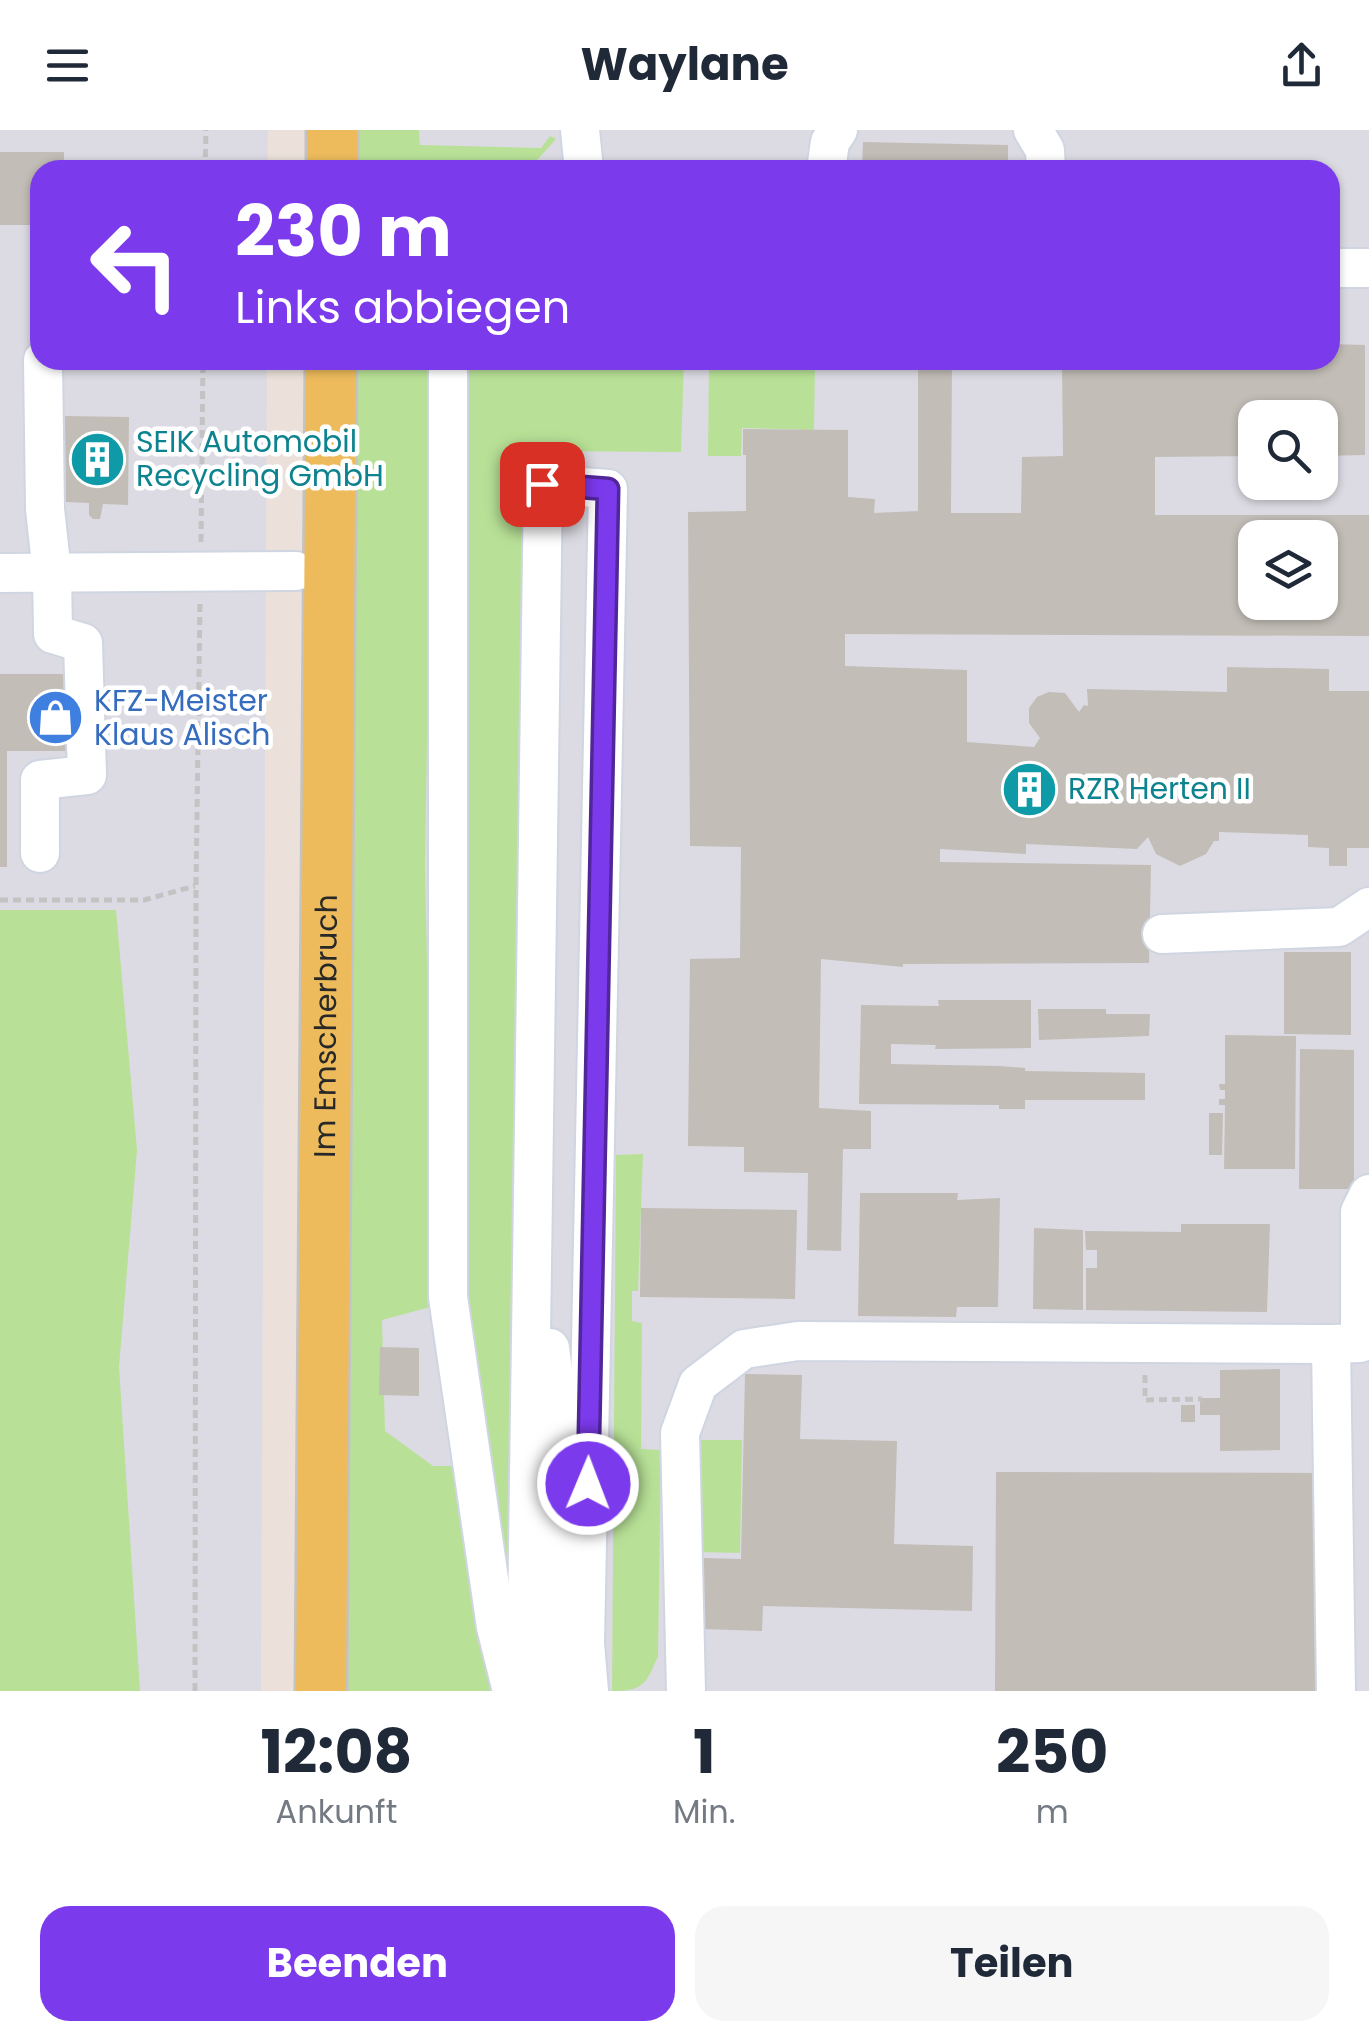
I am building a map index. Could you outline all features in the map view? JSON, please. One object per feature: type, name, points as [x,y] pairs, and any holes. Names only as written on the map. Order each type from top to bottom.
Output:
[{"type":"main road","points":[[298,130],[298,160]]},
{"type":"main road","points":[[332,130],[332,160]]},
{"type":"main road","name":"Im Emscherbruch","points":[[292,1691],[297,370]]},
{"type":"main road","name":"Im Emscherbruch","points":[[321,1691],[331,370]]},
{"type":"lane","points":[[580,130],[583,160]]},
{"type":"lane","points":[[827,160],[830,142],[838,130]]},
{"type":"lane","points":[[1032,130],[1045,150],[1046,160]]},
{"type":"lane","points":[[1340,268],[1369,268]]},
{"type":"lane","points":[[40,852],[40,780],[87,774],[83,643],[53,634],[45,509],[43,370]]},
{"type":"lane","points":[[448,370],[448,1297],[496,1626],[512,1691]]},
{"type":"lane","points":[[526,1691],[542,484],[608,489],[586,1623],[589,1691]]},
{"type":"lane","points":[[0,573],[296,571]]},
{"type":"lane","points":[[1162,934],[1339,928],[1369,908]]},
{"type":"lane","points":[[686,1691],[680,1434],[698,1384],[744,1349],[798,1341],[1360,1343],[1360,1212],[1369,1194]]},
{"type":"lane","points":[[535,1202],[558,1400],[557,1623],[562,1691]]},
{"type":"lane","points":[[1331,1344],[1336,1691]]},
{"type":"path","points":[[205,160],[206,130]]},
{"type":"path","points":[[194,1691],[196,885],[203,370]]},
{"type":"path","points":[[0,900],[144,900],[196,885]]},
{"type":"path","points":[[1145,1344],[1145,1400],[1202,1400]]},
{"type":"shaded area","points":[[0,130],[268,130],[267,160],[30,160],[30,370],[267,370],[261,1691],[0,1691]]},
{"type":"shaded area","points":[[358,130],[1369,130],[1369,1691],[351,1691],[357,370],[1340,370],[1340,160],[357,160]]},
{"type":"green space","points":[[359,130],[419,130],[420,145],[541,148],[550,136],[556,139],[537,160],[359,160]]},
{"type":"green space","points":[[358,370],[433,370],[425,866],[434,1306],[382,1320],[385,1431],[433,1466],[458,1466],[490,1691],[348,1691]]},
{"type":"green space","points":[[465,370],[684,370],[681,452],[527,451],[520,1618],[514,1625],[464,1294]]},
{"type":"green space","points":[[709,370],[815,370],[814,430],[742,428],[741,456],[708,456]]},
{"type":"green space","points":[[0,910],[116,910],[137,1150],[119,1367],[140,1691],[0,1691]]},
{"type":"green space","points":[[643,1154],[638,1291],[632,1291],[632,1321],[642,1323],[641,1449],[661,1450],[658,1656],[642,1684],[612,1691],[616,1155]]},
{"type":"green space","points":[[698,1440],[742,1440],[740,1553],[698,1552]]},
{"type":"building","points":[[863,142],[1008,145],[1008,160],[862,160]]},
{"type":"building","points":[[0,152],[64,152],[64,160],[30,160],[30,225],[0,225]]},
{"type":"building","name":"RZR Herten II","points":[[1340,344],[1365,345],[1365,455],[1338,456],[1338,400],[1238,400],[1238,456],[1155,457],[1155,515],[1369,515],[1369,636],[845,634],[845,666],[967,670],[967,742],[1034,747],[1040,738],[1029,723],[1029,708],[1037,697],[1049,692],[1065,693],[1079,712],[1084,705],[1088,706],[1087,689],[1227,692],[1227,667],[1329,669],[1329,691],[1369,691],[1369,848],[1347,848],[1347,866],[1329,866],[1329,848],[1308,847],[1308,835],[1219,832],[1219,841],[1214,841],[1206,854],[1180,866],[1156,854],[1148,837],[1137,849],[1026,844],[1026,854],[940,849],[940,862],[1151,865],[1149,963],[903,967],[821,959],[819,1108],[871,1111],[871,1149],[843,1149],[841,1251],[807,1250],[808,1173],[744,1172],[744,1147],[688,1146],[690,959],[740,958],[741,847],[690,846],[688,512],[746,511],[743,429],[848,430],[848,497],[875,499],[874,513],[918,511],[918,370],[952,370],[951,513],[1021,513],[1022,457],[1063,456],[1062,370],[1340,370]]},
{"type":"building","name":"SEIK Automobil Recycling GmbH","points":[[65,416],[129,417],[128,505],[103,504],[100,519],[93,519],[89,503],[66,502]]},
{"type":"building","points":[[0,674],[69,674],[69,751],[7,751],[7,867],[0,867]]},
{"type":"building","points":[[1284,952],[1351,952],[1351,1035],[1284,1034]]},
{"type":"building","points":[[938,1000],[1031,1000],[1031,1048],[935,1049],[936,1045],[891,1044],[891,1064],[1145,1073],[1145,1100],[1025,1100],[1025,1109],[999,1109],[999,1105],[859,1104],[861,1005],[939,1006]]},
{"type":"building","points":[[1038,1009],[1106,1009],[1106,1014],[1150,1014],[1149,1036],[1039,1040]]},
{"type":"building","points":[[1225,1035],[1296,1036],[1295,1169],[1224,1169],[1225,1105],[1219,1105],[1219,1099],[1225,1099],[1225,1090],[1220,1090],[1219,1084],[1225,1084]]},
{"type":"building","points":[[1300,1049],[1354,1050],[1354,1189],[1299,1189]]},
{"type":"building","points":[[1209,1113],[1223,1113],[1222,1155],[1209,1155]]},
{"type":"building","points":[[860,1193],[958,1193],[957,1200],[1000,1198],[998,1307],[957,1307],[956,1317],[858,1316]]},
{"type":"building","points":[[641,1208],[797,1210],[795,1299],[640,1297]]},
{"type":"building","points":[[1181,1224],[1270,1224],[1267,1312],[1086,1310],[1086,1268],[1097,1268],[1097,1250],[1086,1250],[1085,1231],[1181,1232]]},
{"type":"building","points":[[1034,1228],[1083,1230],[1083,1310],[1033,1309]]},
{"type":"building","points":[[380,1347],[419,1348],[419,1396],[379,1395]]},
{"type":"building","points":[[1280,1369],[1280,1450],[1220,1451],[1220,1415],[1200,1415],[1200,1398],[1220,1398],[1220,1370]]},
{"type":"building","points":[[745,1374],[802,1375],[800,1439],[897,1441],[894,1544],[973,1546],[972,1611],[763,1606],[762,1631],[703,1629],[704,1558],[741,1559]]},
{"type":"building","points":[[1181,1405],[1195,1405],[1195,1422],[1181,1422]]},
{"type":"building","points":[[996,1472],[1324,1473],[1323,1691],[995,1691]]},
{"type":"place","name":"SEIK Automobil Recycling GmbH","points":[[97,459]]},
{"type":"place","name":"KFZ-Meister Klaus Alisch","points":[[55,718]]},
{"type":"place","name":"RZR Herten II","points":[[1029,789]]},
{"type":"route","points":[[542,484],[608,489],[588,1484]]}]
